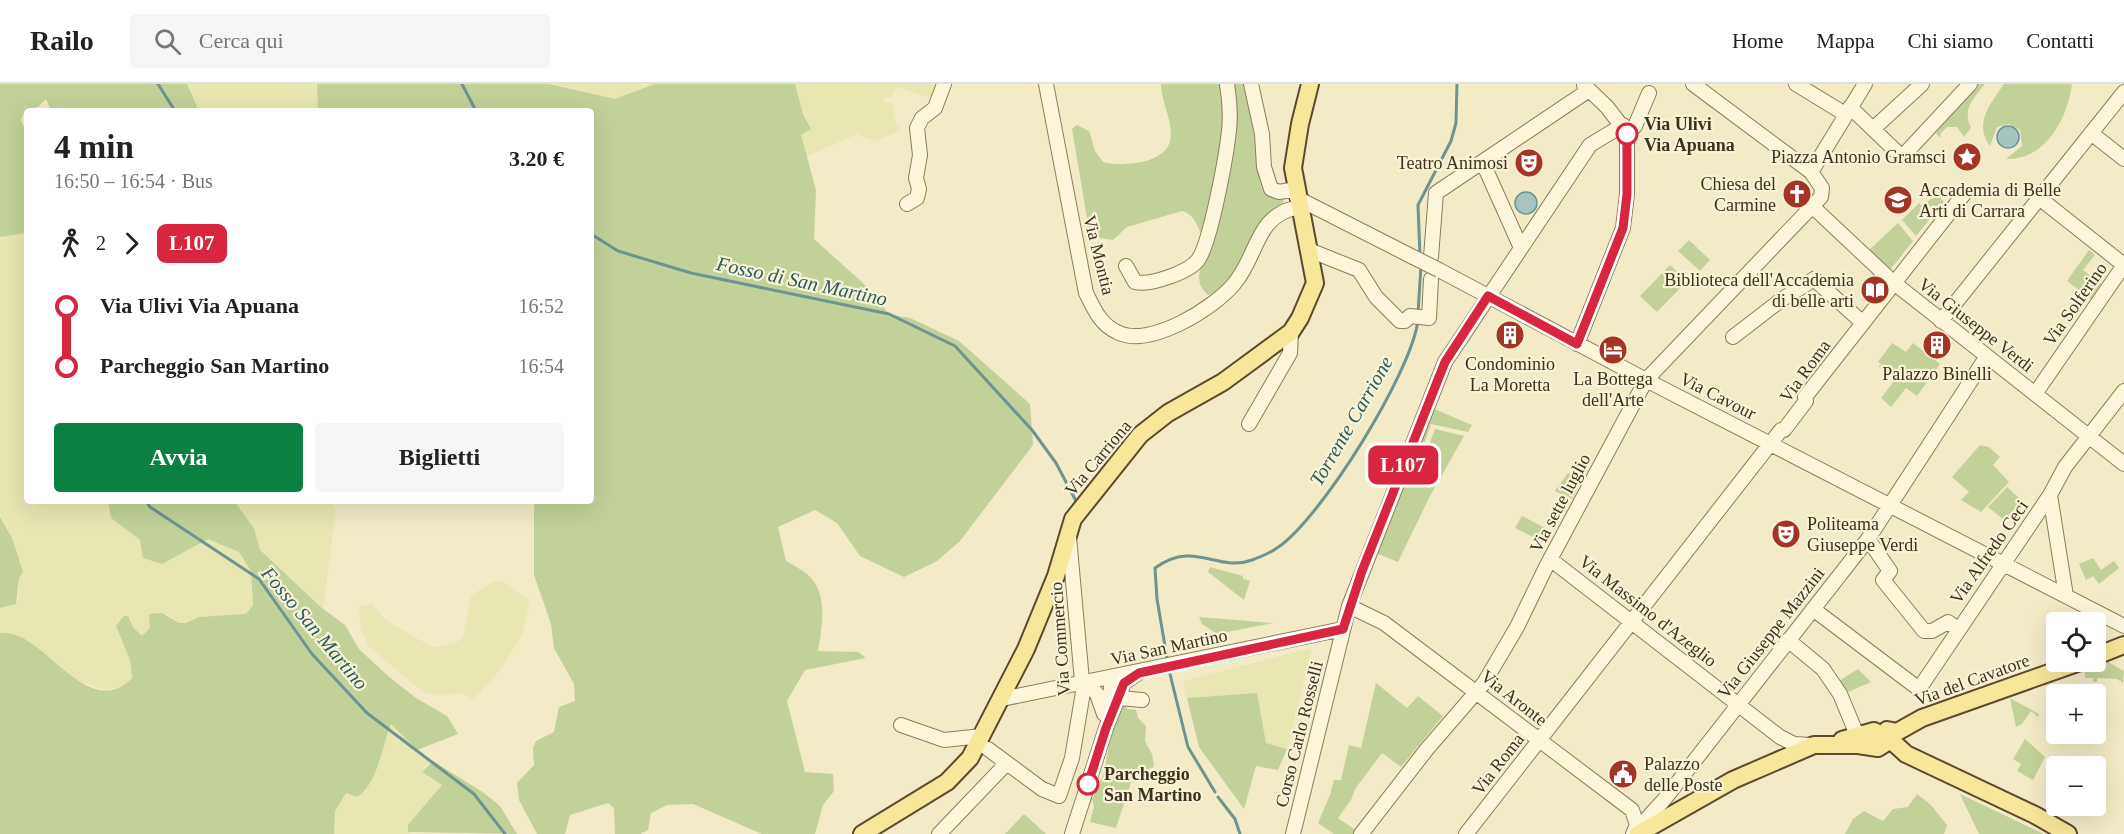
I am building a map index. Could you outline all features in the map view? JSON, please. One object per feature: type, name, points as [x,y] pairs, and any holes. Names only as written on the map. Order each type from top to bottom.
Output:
[{"type":"main road","name":"Via Carriona","points":[[862,834],[946,782],[985,742],[1056,576],[1073,519],[1140,435],[1168,414],[1223,382],[1291,332],[1310,299],[1315,283],[1293,168],[1310,84]]},
{"type":"main road","points":[[2106,652],[2124,645]]},
{"type":"main road","name":"Via del Cavatore","points":[[1895,736],[2055,672]]},
{"type":"main road","points":[[1832,744],[1874,731],[1895,736],[1906,754],[2034,815],[2068,834]]},
{"type":"main road","points":[[1638,834],[1732,780],[1814,745],[1832,744],[1878,748],[1895,736]]},
{"type":"street","points":[[907,204],[917,198],[919,189],[916,178],[920,155],[917,128],[922,118],[935,108],[944,84]]},
{"type":"street","name":"Via Montia","points":[[1046,84],[1086,293],[1101,321],[1116,332],[1142,335],[1168,328],[1214,304],[1235,283],[1266,225],[1286,210],[1297,198]]},
{"type":"street","points":[[1126,266],[1135,282],[1145,285],[1169,277],[1198,261],[1207,240],[1228,139],[1230,110],[1227,84]]},
{"type":"street","points":[[1251,84],[1262,134],[1264,167],[1271,189],[1297,198]]},
{"type":"street","points":[[1693,84],[1817,171],[1822,188],[1821,197],[1813,207]]},
{"type":"street","points":[[1796,84],[1847,111],[1873,129],[1902,157],[1970,84]]},
{"type":"street","points":[[1817,171],[1847,111],[1865,84]]},
{"type":"street","points":[[1873,129],[1922,84]]},
{"type":"street","points":[[1431,257],[1436,193],[1483,163],[1586,87],[1625,130],[1627,194],[1623,228],[1577,344]]},
{"type":"street","points":[[1625,130],[1635,126],[1649,93]]},
{"type":"street","points":[[1941,321],[2038,197],[2124,93]]},
{"type":"street","name":"Corso Carlo Rosselli","points":[[1293,834],[1349,606],[1445,362],[1590,145],[1625,130]]},
{"type":"street","points":[[2091,133],[2124,159]]},
{"type":"street","points":[[1483,163],[1521,248]]},
{"type":"street","name":"Via Roma","points":[[1466,834],[1682,556],[1701,523],[1795,416],[1806,401],[1805,397],[1964,194]]},
{"type":"street","points":[[2038,197],[2124,265]]},
{"type":"street","name":"Via Cavour","points":[[1297,198],[1413,257],[1435,274],[1488,296],[2124,626]]},
{"type":"street","name":"Via Giuseppe Verdi","points":[[1813,207],[1894,283],[2124,464]]},
{"type":"street","name":"Via sette luglio","points":[[1361,834],[1427,749],[1477,692],[1518,627],[1550,559],[1646,380],[1813,207]]},
{"type":"street","points":[[1309,250],[1359,270],[1376,297],[1400,321],[1405,321],[1410,316],[1430,315],[1435,274]]},
{"type":"street","name":"Via Solferino","points":[[2035,394],[2124,265]]},
{"type":"street","points":[[1733,337],[1781,300],[1814,279],[1863,323]]},
{"type":"street","name":"Via Carriona","points":[[1249,424],[1290,353],[1291,332]]},
{"type":"street","name":"Via Giuseppe Mazzini","points":[[1633,834],[1663,801],[1868,539],[1987,356]]},
{"type":"street","name":"Via Alfredo Ceci","points":[[1813,609],[1919,689],[2050,495],[2065,467],[2090,438],[2124,391]]},
{"type":"street","points":[[2050,495],[2066,596]]},
{"type":"street","name":"Via Commercio","points":[[985,742],[1006,764],[1042,789],[1059,796],[1072,758],[1085,683],[1069,535]]},
{"type":"street","points":[[1868,539],[1890,571],[1883,579],[1924,631],[1932,631],[1948,622],[1958,629]]},
{"type":"street","name":"Via Massimo d'Azeglio","points":[[1550,559],[1627,626],[1791,743],[1814,745]]},
{"type":"street","name":"Via Aronte","points":[[1349,606],[1384,623],[1632,810],[1637,825],[1633,834]]},
{"type":"street","name":"Via San Martino","points":[[1002,699],[1343,629]]},
{"type":"street","points":[[1788,640],[1823,669],[1840,694],[1857,735]]},
{"type":"street","points":[[1072,832],[1106,728],[1120,698],[1124,683],[1141,672]]},
{"type":"street","points":[[1106,728],[1109,694],[1118,677]]},
{"type":"street","points":[[1085,683],[1097,694],[1104,711],[1106,728]]},
{"type":"street","points":[[1120,698],[1142,700]]},
{"type":"street","points":[[1083,701],[1091,702],[1104,711]]},
{"type":"street","points":[[901,724],[944,740],[985,742]]},
{"type":"street","points":[[939,834],[1006,764]]},
{"type":"green space","points":[[0,84],[187,84],[198,108],[50,108],[46,99],[38,107],[24,108],[21,120],[24,127],[24,233],[0,237]]},
{"type":"green space","points":[[187,84],[317,84],[318,108],[198,108]]},
{"type":"green space","points":[[317,84],[549,84],[615,99],[655,84],[795,84],[803,114],[811,129],[801,135],[816,190],[814,239],[862,282],[889,314],[910,318],[959,341],[1030,404],[1033,445],[960,541],[937,561],[904,577],[860,556],[837,523],[815,510],[778,527],[786,561],[807,574],[819,590],[822,611],[818,651],[858,652],[866,658],[805,670],[787,701],[805,772],[833,774],[834,791],[823,805],[815,834],[762,834],[693,804],[667,805],[651,813],[648,830],[640,834],[615,834],[614,808],[608,803],[570,815],[565,834],[537,834],[519,800],[517,783],[534,765],[533,748],[536,741],[554,732],[559,707],[575,701],[574,684],[554,648],[551,624],[534,575],[534,504],[594,504],[594,108],[318,108]]},
{"type":"green space","points":[[549,84],[655,84],[615,99]]},
{"type":"green space","points":[[795,84],[940,84],[935,100],[897,87],[891,97],[884,97],[884,102],[892,103],[896,125],[900,126],[900,131],[874,141],[857,134],[805,157],[800,135],[811,129],[803,114]]},
{"type":"green space","points":[[1161,84],[1243,84],[1248,94],[1261,186],[1264,193],[1284,196],[1283,206],[1238,271],[1217,291],[1208,295],[1199,277],[1204,252],[1203,239],[1195,221],[1187,213],[1182,211],[1127,227],[1113,240],[1100,238],[1089,230],[1072,129],[1077,125],[1089,131],[1095,151],[1103,162],[1132,163],[1149,160],[1161,154],[1168,146],[1171,137]]},
{"type":"green space","points":[[1977,84],[1985,84],[1968,110],[1971,128],[1964,137],[1957,127],[1947,127],[1941,133],[1940,138],[1936,133]]},
{"type":"green space","points":[[2004,84],[2072,84],[2070,97],[2060,123],[2052,135],[2032,153],[2020,158],[2006,159],[2022,146],[2020,130],[2009,124],[1997,127],[1990,146],[1983,129],[1989,106]]},
{"type":"green space","points":[[1932,189],[1944,202],[1916,236],[1902,220],[1919,203],[1923,206],[1933,197],[1929,192]]},
{"type":"green space","points":[[1898,223],[1913,241],[1890,270],[1867,252]]},
{"type":"green space","points":[[24,233],[24,504],[109,504],[111,518],[140,540],[143,548],[178,555],[208,539],[239,552],[251,571],[253,605],[246,614],[268,632],[208,617],[179,623],[169,615],[149,619],[150,628],[142,636],[133,627],[130,619],[116,626],[130,659],[132,678],[122,687],[105,690],[73,679],[18,635],[0,633],[0,608],[8,607],[19,600],[19,578],[12,538],[0,517],[0,237]]},
{"type":"green space","points":[[1689,240],[1710,260],[1700,271],[1678,251]]},
{"type":"green space","points":[[2089,250],[2095,255],[2083,270],[2101,284],[2091,299],[2067,281]]},
{"type":"green space","points":[[1670,265],[1687,281],[1657,312],[1640,296]]},
{"type":"green space","points":[[1892,343],[1906,352],[1913,343],[1940,364],[1917,396],[1906,388],[1891,407],[1881,398],[1895,380],[1879,367],[1881,364],[1878,362]]},
{"type":"green space","points":[[1432,408],[1472,425],[1468,432],[1431,424],[1420,455],[1415,454]]},
{"type":"green space","points":[[1435,429],[1464,436],[1429,498],[1398,562],[1376,553],[1413,459],[1428,467],[1430,462],[1424,459]]},
{"type":"green space","points":[[1980,445],[1989,447],[2000,457],[1993,465],[2009,482],[1981,512],[1961,500],[1969,492],[1952,477]]},
{"type":"green space","points":[[1568,473],[1582,480],[1572,499],[1555,491]]},
{"type":"green space","points":[[2007,487],[2022,501],[2004,520],[1988,507]]},
{"type":"green space","points":[[109,504],[236,504],[254,528],[260,550],[322,608],[345,625],[359,649],[388,676],[416,698],[447,716],[458,734],[417,750],[391,724],[370,783],[357,797],[346,793],[335,811],[334,834],[0,834],[0,633],[16,635],[32,644],[82,683],[98,690],[115,689],[132,678],[130,660],[116,626],[124,616],[128,616],[133,627],[142,636],[150,628],[149,614],[162,613],[179,623],[186,623],[199,617],[246,614],[253,605],[251,571],[239,552],[208,539],[162,564],[143,558],[140,540],[111,518]]},
{"type":"green space","points":[[236,504],[332,504],[336,512],[323,608],[260,550],[254,528]]},
{"type":"green space","points":[[1522,516],[1551,531],[1545,543],[1515,528]]},
{"type":"green space","points":[[0,517],[12,538],[23,572],[19,578],[16,604],[0,608]]},
{"type":"green space","points":[[2093,558],[2101,570],[2114,561],[2119,568],[2099,584],[2093,576],[2086,580],[2079,564]]},
{"type":"green space","points":[[1210,567],[1243,576],[1243,579],[1250,581],[1244,600],[1208,572]]},
{"type":"green space","points":[[501,580],[530,601],[522,635],[501,669],[474,699],[459,693],[439,696],[423,692],[369,647],[361,629],[359,606],[371,603],[387,621],[427,644],[434,647],[454,643],[462,639],[465,631],[471,595]]},
{"type":"green space","points":[[1199,617],[1273,623],[1217,634],[1202,624]]},
{"type":"green space","points":[[1312,648],[1287,749],[1266,743],[1257,693],[1187,698],[1183,681]]},
{"type":"green space","points":[[2106,663],[2124,671],[2123,683],[2117,679],[2097,678],[2097,682],[2093,682],[2093,678],[2085,678],[2085,672],[2106,672]]},
{"type":"green space","points":[[1858,669],[1871,682],[1848,692],[1839,681]]},
{"type":"green space","points":[[1376,683],[1407,708],[1418,696],[1443,716],[1401,767],[1382,753],[1355,789],[1351,800],[1338,818],[1357,831],[1355,834],[1334,834],[1318,823],[1334,780],[1341,780],[1349,745],[1361,748]]},
{"type":"green space","points":[[1257,693],[1266,743],[1287,749],[1278,770],[1256,766],[1244,809],[1199,747],[1187,698]]},
{"type":"green space","points":[[2010,698],[2039,714],[2038,717],[2031,711],[2022,724],[2016,727]]},
{"type":"green space","points":[[1124,703],[1127,709],[1136,710],[1138,718],[1146,726],[1145,741],[1152,754],[1154,767],[1136,774],[1132,779],[1116,828],[1090,822],[1094,807],[1092,799],[1105,767],[1115,709]]},
{"type":"green space","points":[[391,724],[417,750],[417,754],[433,761],[423,768],[429,778],[442,784],[408,832],[411,834],[334,834],[335,811],[346,793],[363,793]]},
{"type":"green space","points":[[2025,739],[2045,757],[2033,780],[2017,771],[2021,764],[2013,759]]},
{"type":"green space","points":[[433,761],[484,793],[500,806],[517,834],[408,832],[408,825],[442,785],[422,772]]},
{"type":"green space","points":[[1917,794],[1931,805],[1947,825],[1944,834],[1845,834],[1853,819],[1864,811],[1883,821],[1893,809],[1908,807]]},
{"type":"green space","points":[[1960,794],[2044,834],[1979,834]]},
{"type":"green space","points":[[1024,814],[1046,834],[1005,834]]},
{"type":"water","points":[[2008,126],[2016,129],[2019,137],[2016,145],[2008,148],[2000,145],[1997,137],[2000,129]]},
{"type":"water","points":[[1526,192],[1534,195],[1537,203],[1534,211],[1526,214],[1518,211],[1515,203],[1518,195]]},
{"type":"waterway","name":"Fosso di San Martino","points":[[158,84],[173,108]]},
{"type":"waterway","points":[[462,84],[474,108]]},
{"type":"waterway","name":"Torrente Carrione","points":[[1420,256],[1418,205],[1451,141],[1456,123],[1457,84]]},
{"type":"waterway","name":"Fosso di San Martino","points":[[594,236],[618,251],[691,273],[889,314],[955,346],[1032,430],[1056,463],[1076,501]]},
{"type":"waterway","name":"Torrente Carrione","points":[[1418,313],[1421,266]]},
{"type":"waterway","name":"Torrente Carrione","points":[[1167,658],[1157,599],[1155,568],[1182,556],[1194,556],[1228,563],[1252,560],[1274,550],[1295,532],[1317,507],[1362,443],[1400,373],[1412,344],[1418,320]]},
{"type":"waterway","name":"Fosso San Martino","points":[[148,504],[259,579],[312,654],[367,713],[474,794],[505,834]]},
{"type":"waterway","name":"Torrente Carrione","points":[[1170,674],[1188,747],[1215,792]]},
{"type":"waterway","name":"Torrente Carrione","points":[[1218,797],[1235,819],[1240,834]]},
{"type":"bus line","name":"L107","points":[[1088,784],[1106,728],[1120,698],[1124,683],[1130,677],[1210,657],[1343,629],[1362,571],[1445,362],[1488,296],[1577,344],[1623,228],[1627,194],[1627,134]]},
{"type":"place","name":"Via Ulivi Via Apuana","points":[[1627,134]]},
{"type":"place","name":"Piazza Antonio Gramsci","points":[[1967,157]]},
{"type":"place","name":"Teatro Animosi","points":[[1529,163]]},
{"type":"place","name":"Chiesa del Carmine","points":[[1797,194]]},
{"type":"place","name":"Accademia di Belle Arti di Carrara","points":[[1898,200]]},
{"type":"place","name":"Biblioteca dell'Accademia di belle arti","points":[[1875,290]]},
{"type":"place","name":"Condominio La Moretta","points":[[1510,335]]},
{"type":"place","name":"Palazzo Binelli","points":[[1937,345]]},
{"type":"place","name":"La Bottega dell'Arte","points":[[1613,350]]},
{"type":"place","name":"Politeama Giuseppe Verdi","points":[[1786,534]]},
{"type":"place","name":"Palazzo delle Poste","points":[[1623,774]]},
{"type":"place","name":"Parcheggio San Martino","points":[[1088,784]]}]
